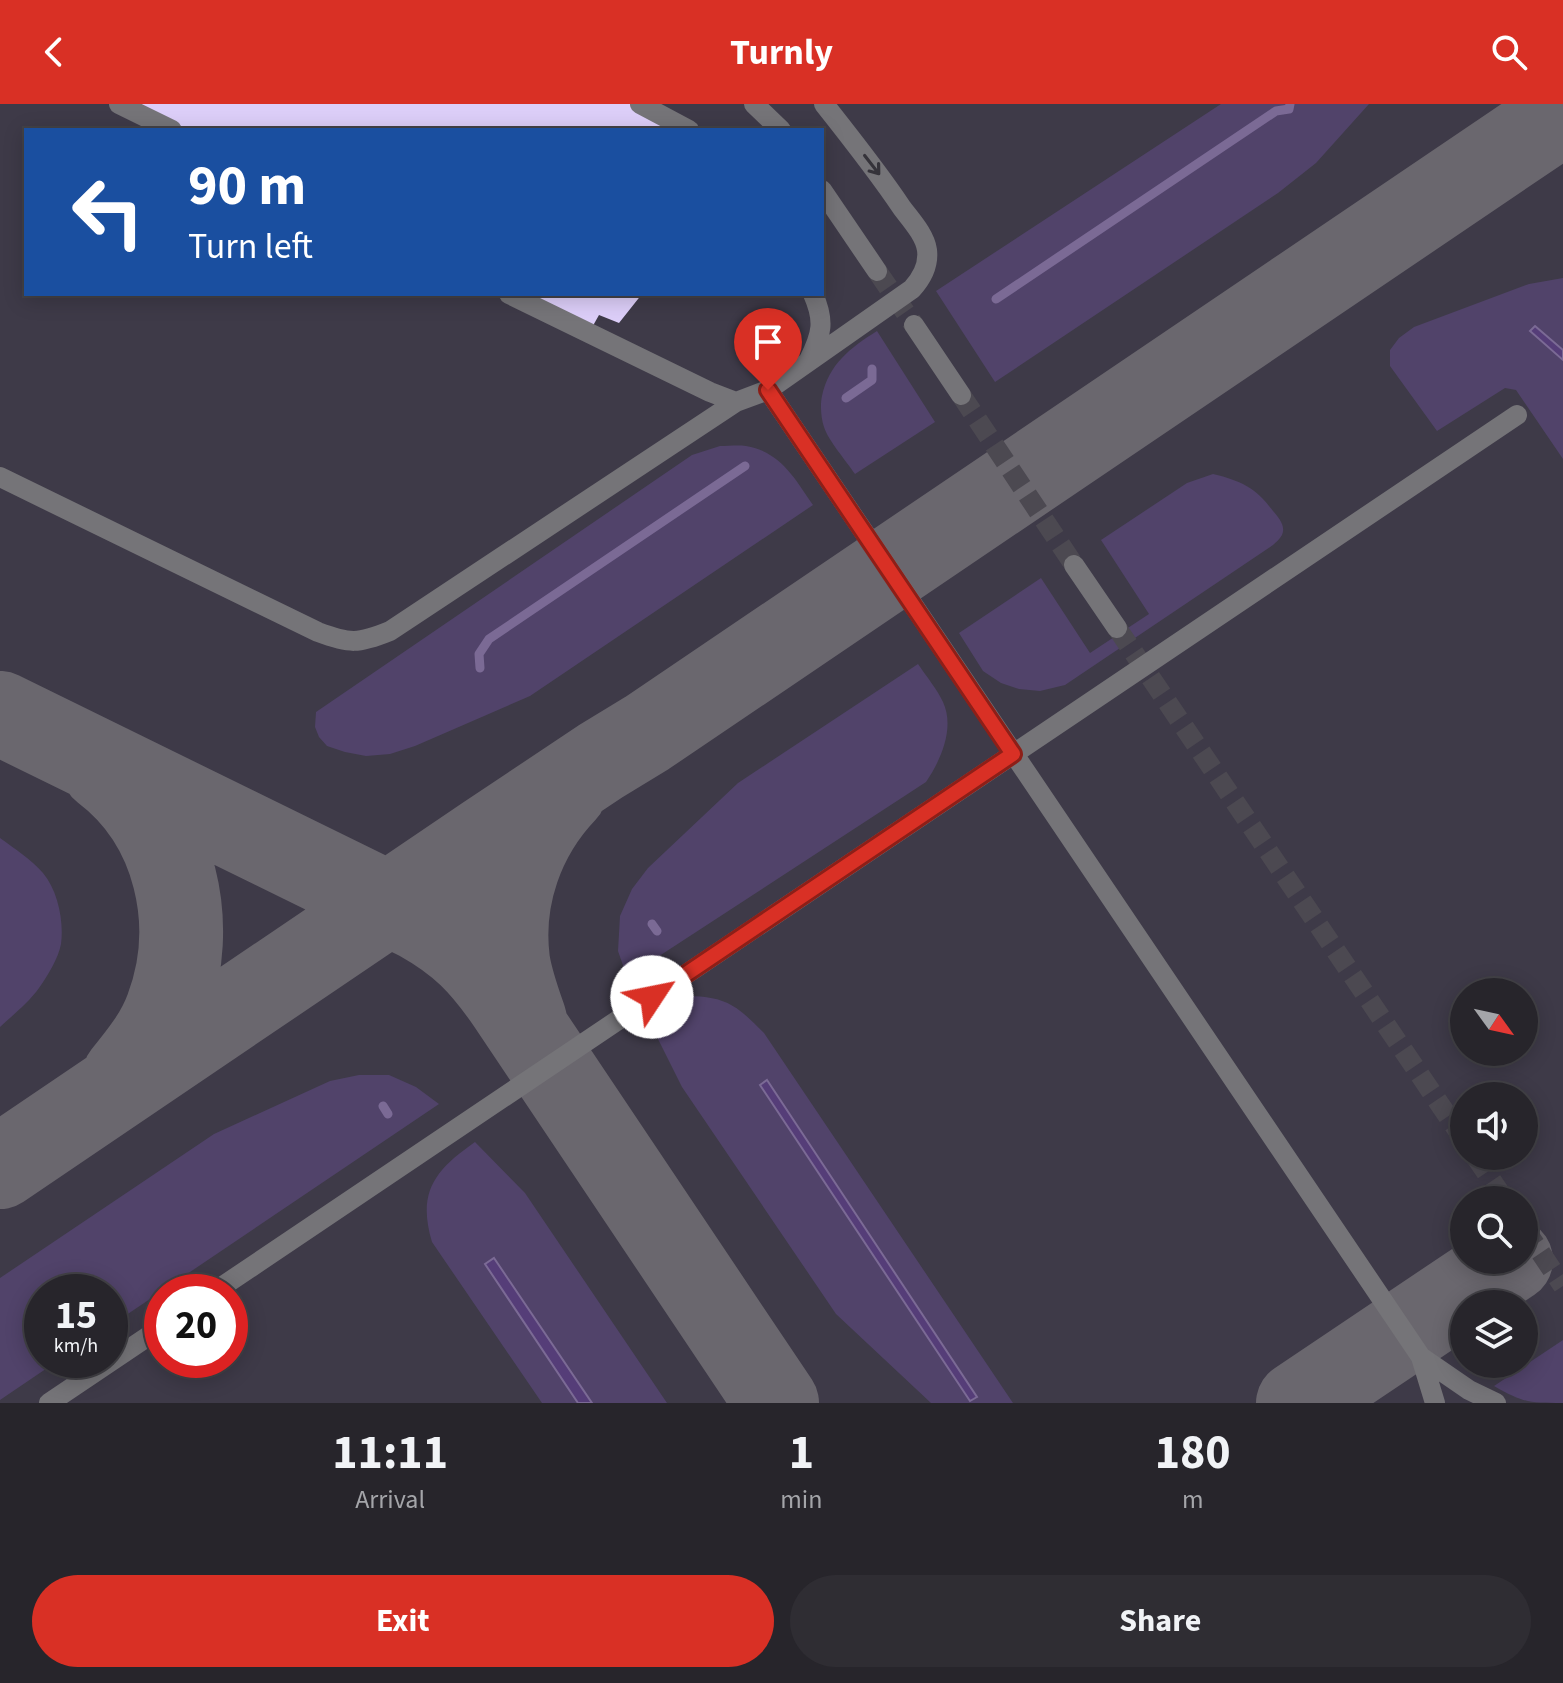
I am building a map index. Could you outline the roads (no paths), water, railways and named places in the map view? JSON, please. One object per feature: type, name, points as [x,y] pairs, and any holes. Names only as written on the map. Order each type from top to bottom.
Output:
[{"type":"lane","points":[[119,104],[168,128]]},
{"type":"lane","points":[[640,104],[685,128]]},
{"type":"lane","points":[[754,104],[779,128]]},
{"type":"lane","points":[[0,477],[318,632],[342,641],[366,641],[390,631],[736,402],[768,390],[912,289],[922,278],[927,264],[927,248],[921,234],[824,104]]},
{"type":"lane","points":[[824,193],[877,271]]},
{"type":"lane","points":[[513,296],[736,402]]},
{"type":"lane","points":[[809,360],[821,326],[820,309],[814,296]]},
{"type":"lane","points":[[914,325],[961,395]]},
{"type":"lane","points":[[768,390],[1421,1357],[1435,1403]]},
{"type":"lane","points":[[241,1274],[1517,415]]},
{"type":"lane","points":[[1074,565],[1117,628]]},
{"type":"lane","points":[[49,1403],[144,1339]]},
{"type":"lane","points":[[1421,1357],[1469,1390],[1496,1403]]},
{"type":"waterway","points":[[996,299],[1276,111],[1289,109],[1290,104]]},
{"type":"waterway","points":[[846,398],[872,380],[872,369]]},
{"type":"waterway","points":[[480,668],[479,654],[489,639],[745,466]]},
{"type":"waterway","points":[[652,924],[657,931]]},
{"type":"waterway","points":[[383,1106],[388,1114]]},
{"type":"tunnel","points":[[877,271],[914,325]]},
{"type":"tunnel","points":[[961,395],[1074,565]]},
{"type":"tunnel","points":[[1117,628],[1450,1119]]},
{"type":"tunnel","points":[[1485,1170],[1495,1186]]},
{"type":"tunnel","points":[[1538,1249],[1563,1286]]}]
